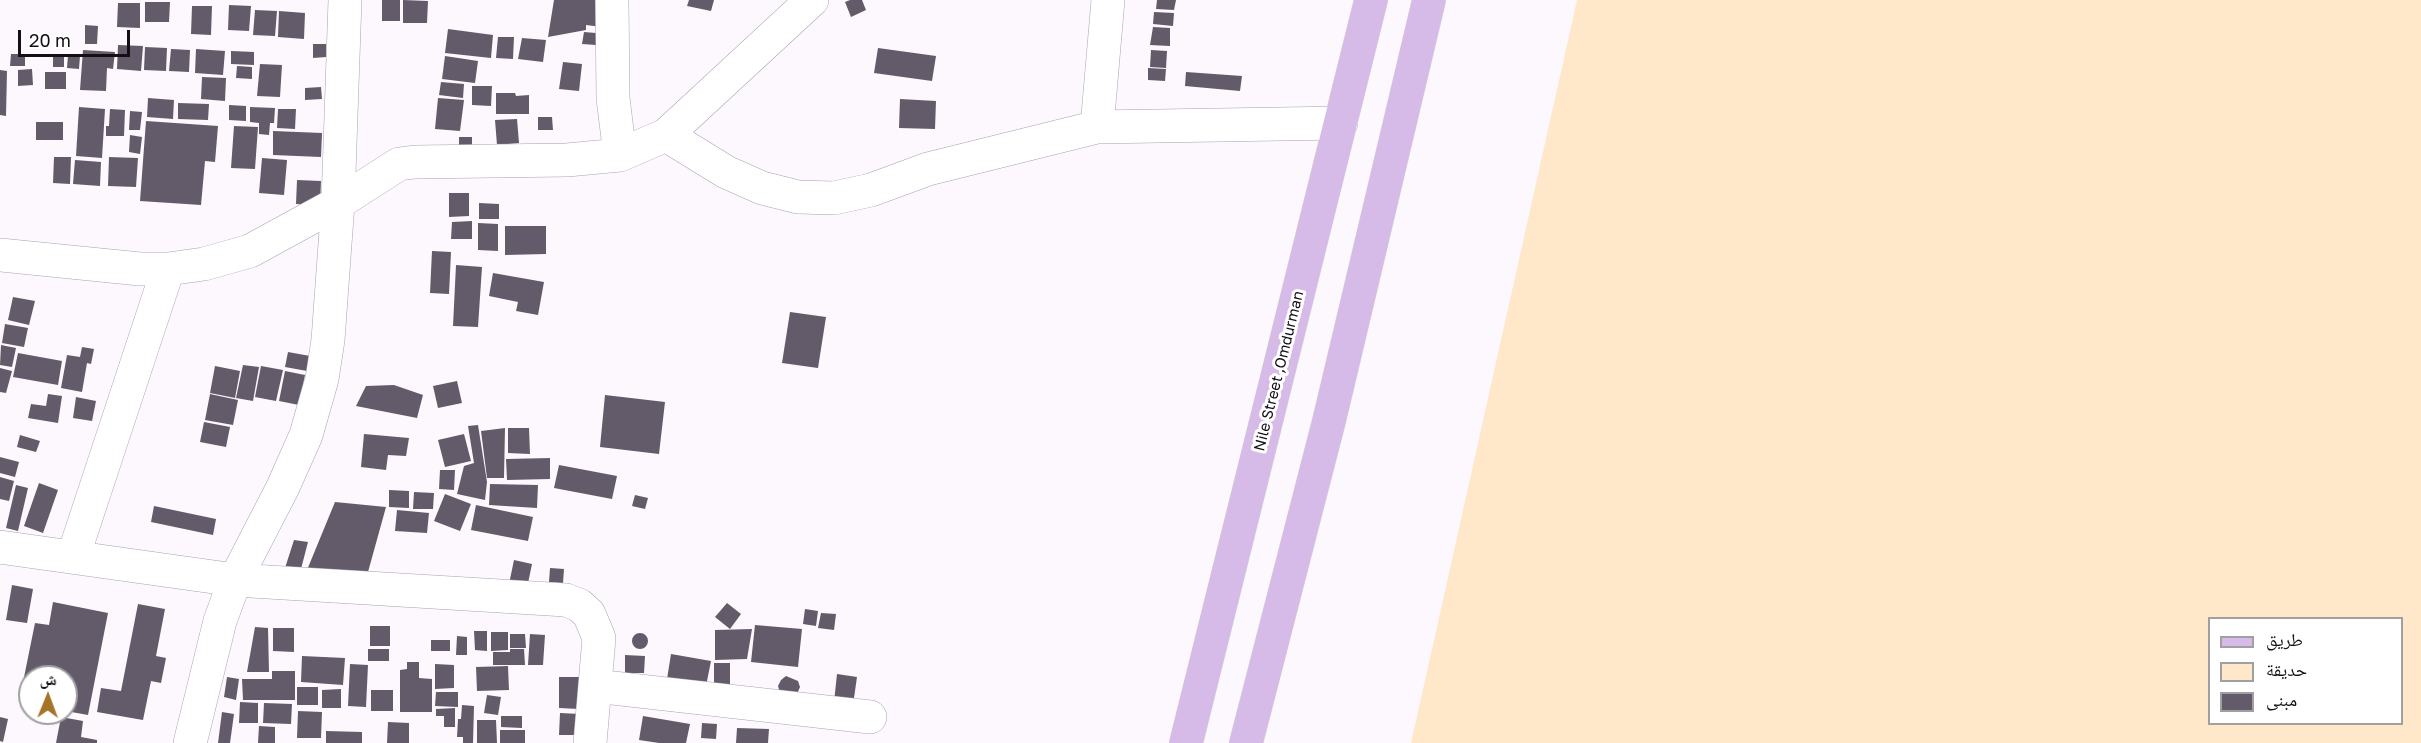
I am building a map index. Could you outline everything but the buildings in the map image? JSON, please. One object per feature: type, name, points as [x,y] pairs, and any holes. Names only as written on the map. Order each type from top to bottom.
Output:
[{"type":"main road","name":"Nile Street ,Omdurman","points":[[1186,743],[1371,0]]},
{"type":"main road","points":[[1246,743],[1329,420],[1429,0]]},
{"type":"street","points":[[190,743],[209,657],[235,580],[283,487],[306,435],[315,405],[328,340],[338,203],[345,0]]},
{"type":"street","points":[[612,0],[613,98],[620,154]]},
{"type":"street","points":[[0,255],[140,269],[168,269],[204,264],[250,251],[338,203],[399,164],[567,160],[620,154],[666,135],[812,0]]},
{"type":"street","points":[[1096,126],[1108,0]]},
{"type":"street","points":[[666,135],[726,172],[762,188],[798,197],[834,198],[871,190],[928,169],[1096,126],[1341,123]]},
{"type":"street","points":[[73,557],[168,269]]},
{"type":"street","points":[[0,547],[235,580],[566,600],[579,605],[589,614],[599,638],[590,743]]},
{"type":"street","points":[[595,686],[870,717]]},
{"type":"green space","points":[[1577,0],[2421,0],[2421,743],[1411,743]]}]
